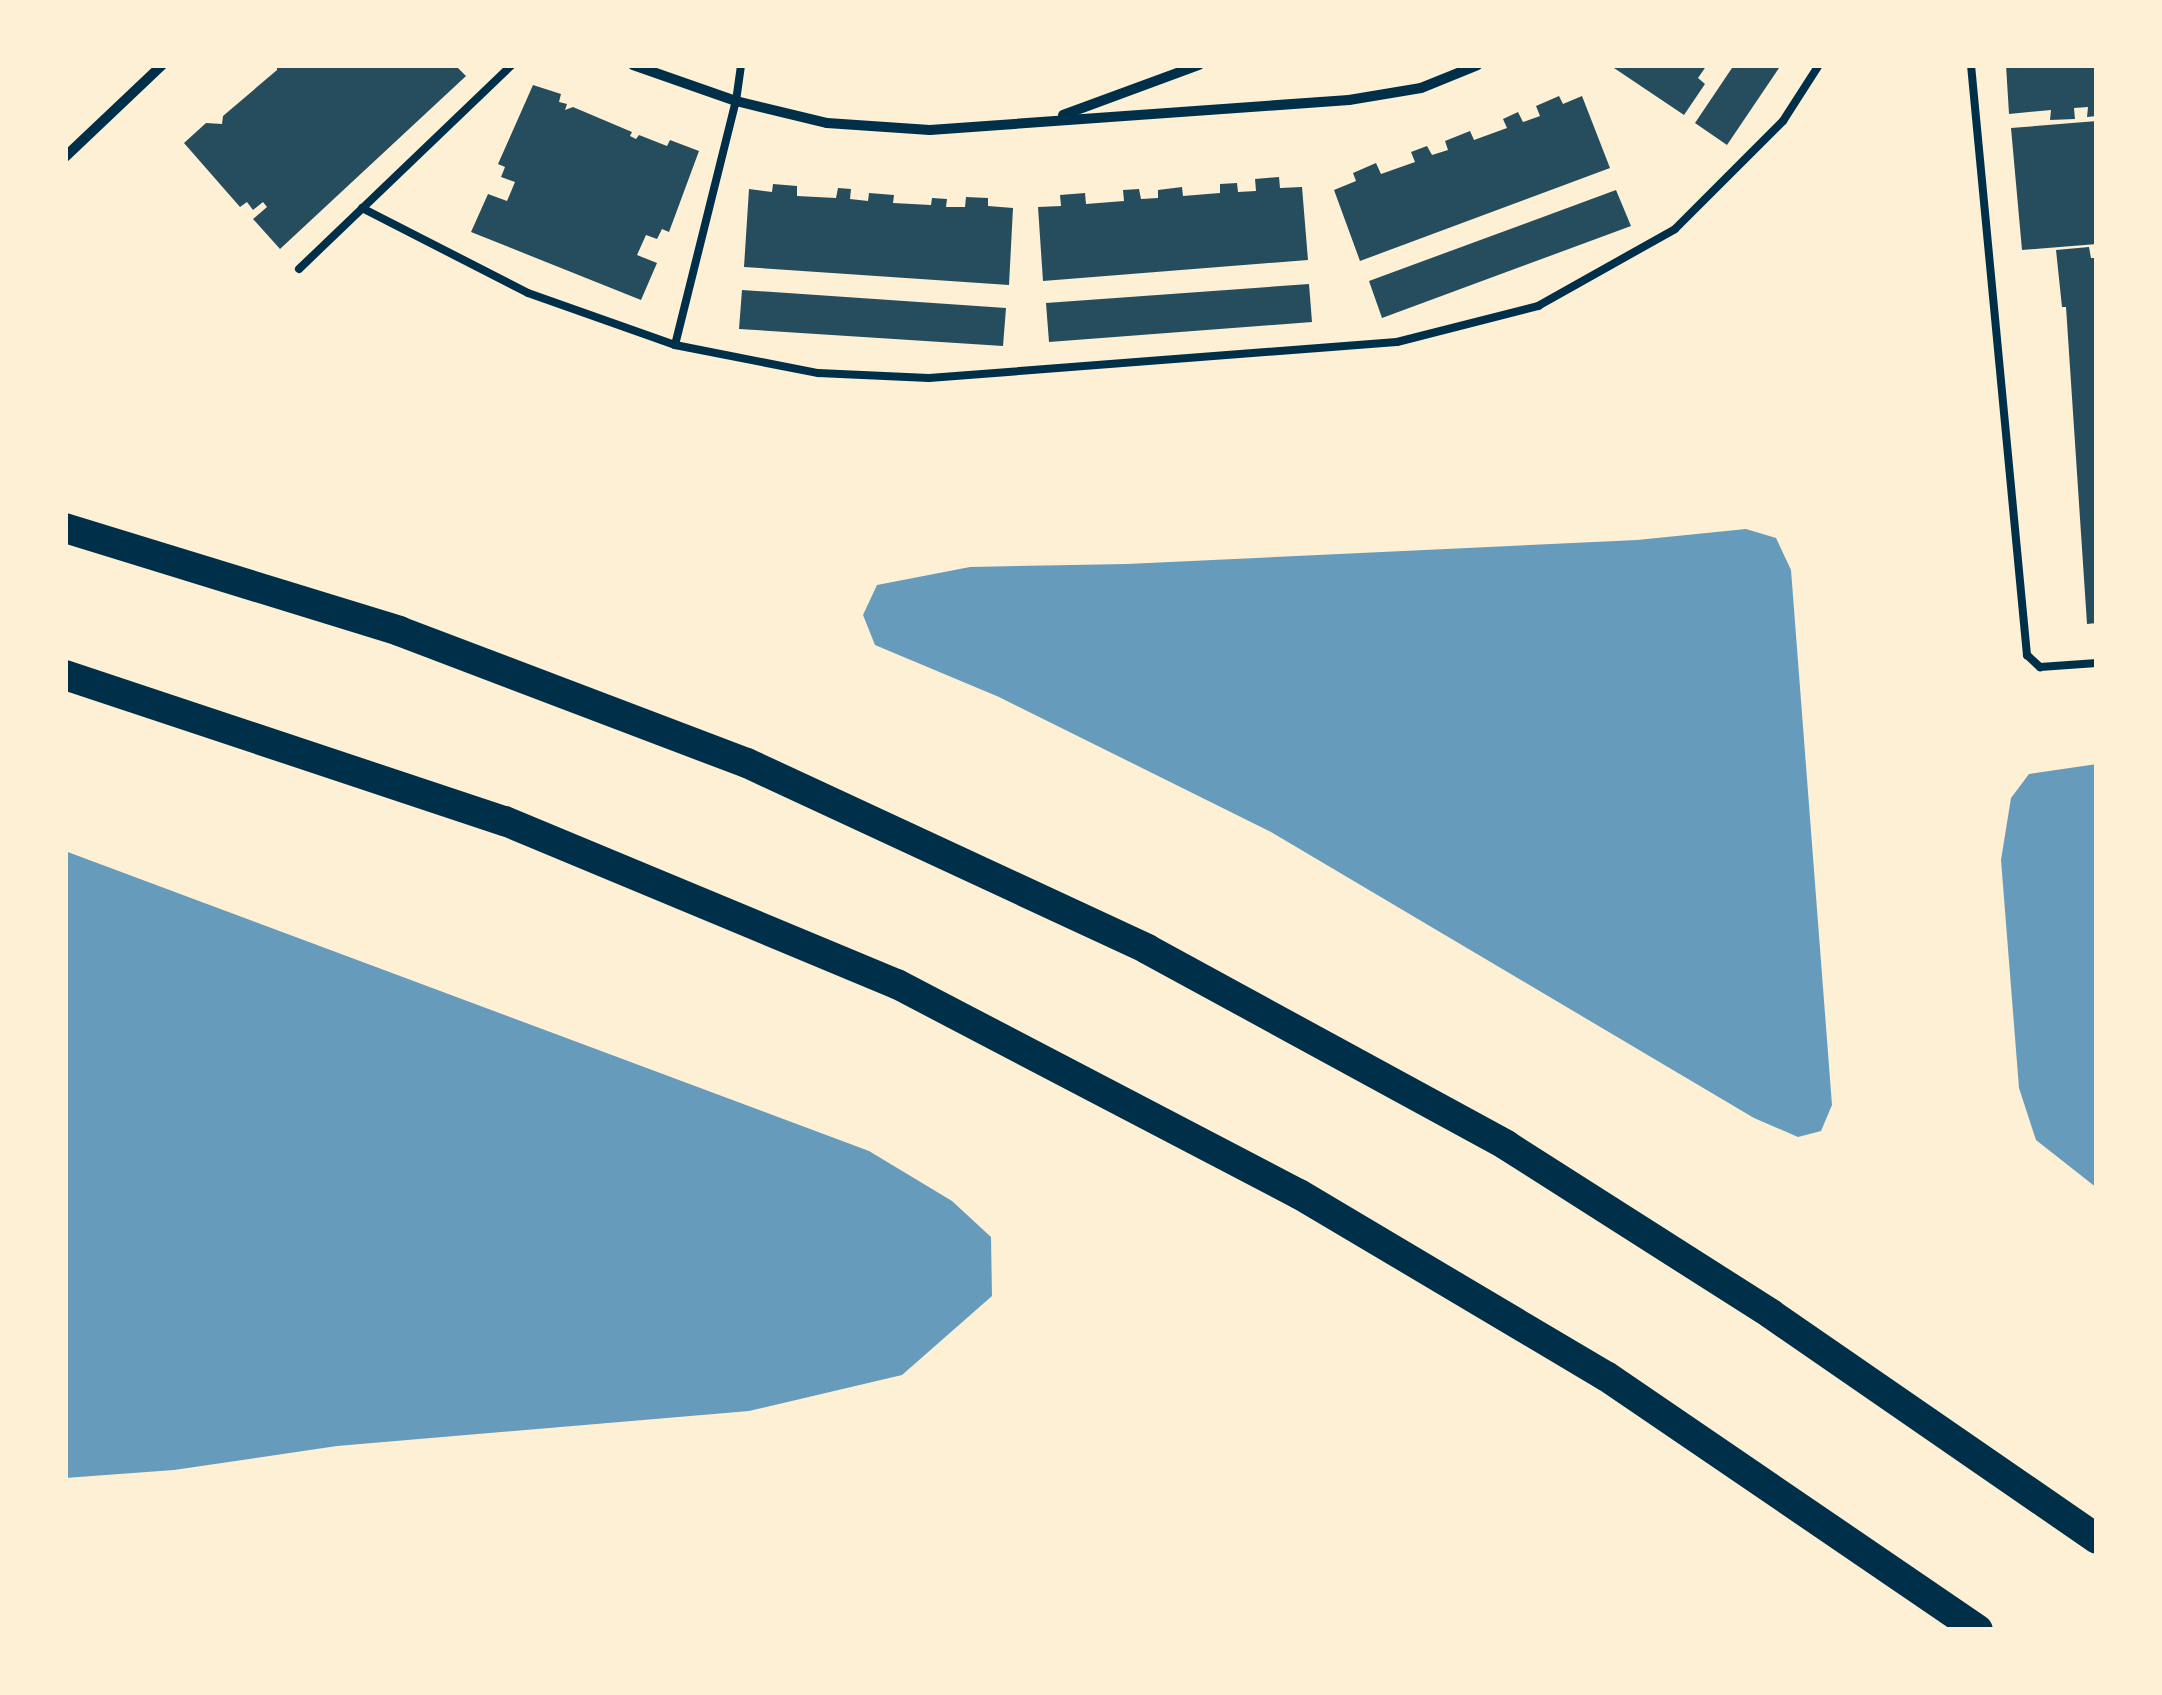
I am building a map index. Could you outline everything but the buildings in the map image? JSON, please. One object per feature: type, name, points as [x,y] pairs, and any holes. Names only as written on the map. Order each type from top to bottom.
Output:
[{"type":"highway","points":[[65,528],[399,631],[747,763],[1147,949],[1506,1145],[1771,1314],[2097,1539]]},
{"type":"highway","points":[[65,674],[505,820],[897,984],[1298,1194],[1588,1366],[1978,1630]]},
{"type":"street","points":[[65,157],[162,65]]},
{"type":"street","points":[[633,65],[736,101],[827,122],[930,130],[1350,100],[1421,88],[1478,65]]},
{"type":"street","points":[[1053,119],[1199,65]]},
{"type":"lane","points":[[298,269],[512,65]]},
{"type":"lane","points":[[675,345],[736,101],[741,65]]},
{"type":"lane","points":[[362,208],[528,293],[675,345],[818,373],[929,378],[1397,342],[1538,306],[1674,228],[1783,121],[1819,65]]},
{"type":"lane","points":[[1971,65],[2023,637],[2027,655],[2040,667],[2097,663]]},
{"type":"water","points":[[1746,529],[1776,538],[1791,570],[1832,1105],[1821,1131],[1798,1137],[1754,1118],[1271,832],[999,697],[875,645],[863,615],[877,585],[970,567],[1127,564],[1637,540]]},
{"type":"water","points":[[2097,764],[2097,1188],[2036,1140],[2019,1088],[2001,860],[2011,798],[2029,774]]},
{"type":"water","points":[[65,851],[869,1151],[952,1201],[991,1237],[992,1296],[902,1375],[749,1411],[337,1446],[174,1470],[65,1478]]}]
